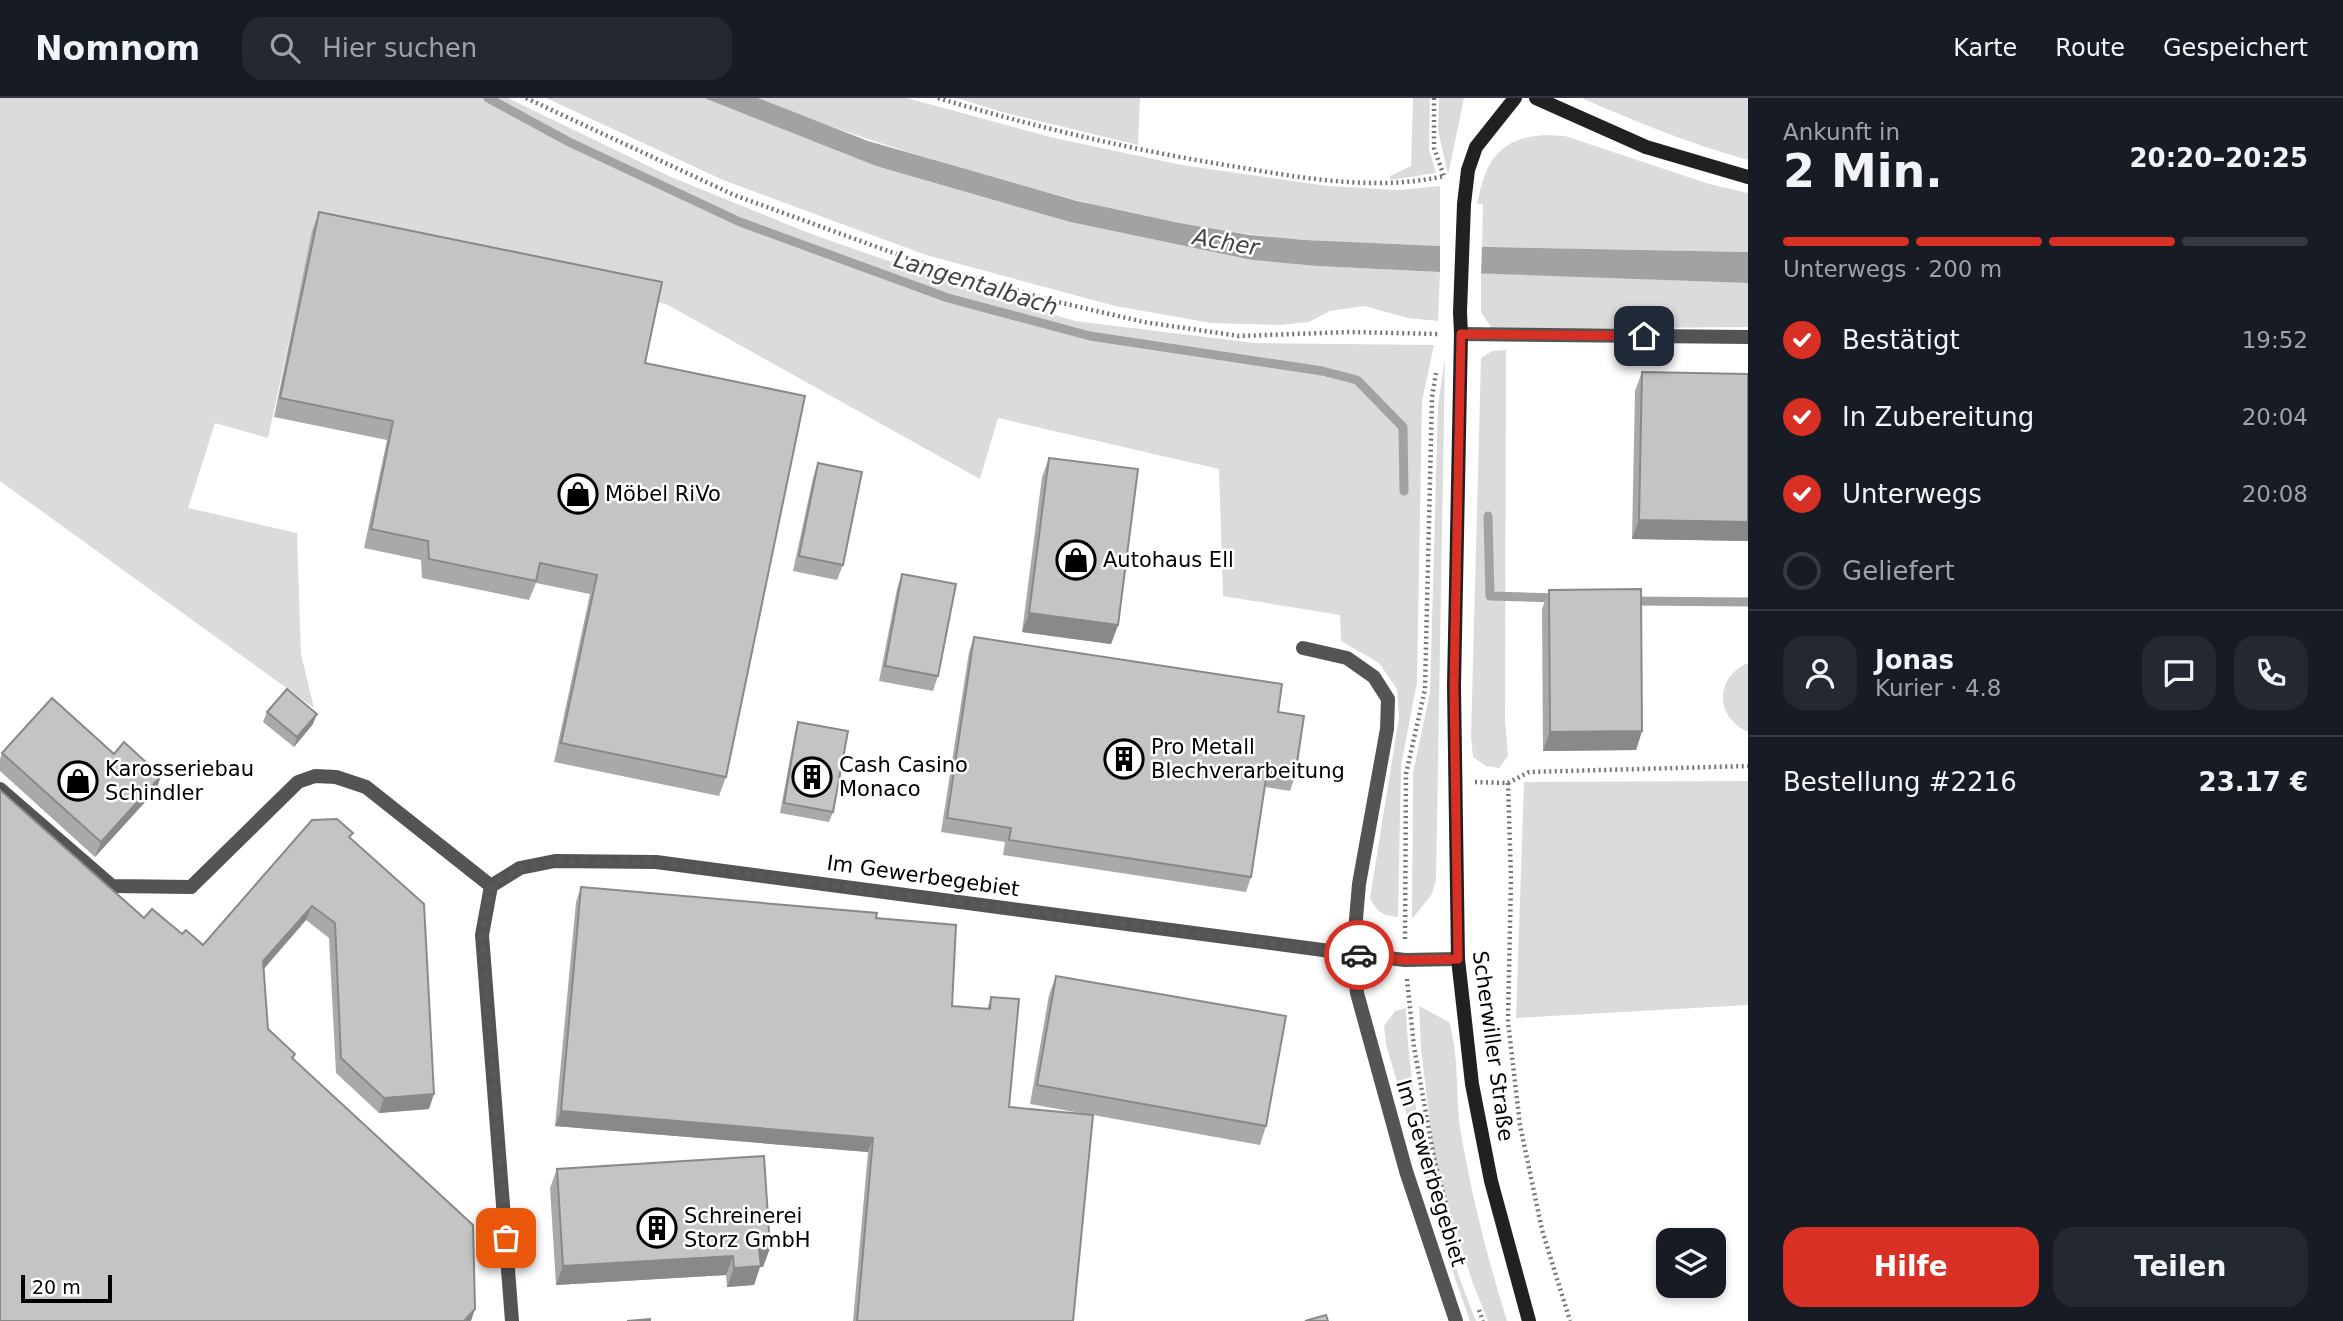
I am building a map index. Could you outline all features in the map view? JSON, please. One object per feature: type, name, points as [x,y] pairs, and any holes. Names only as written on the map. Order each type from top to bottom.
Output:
[{"type":"street","name":"Scherwiller Straße","points":[[1515,98],[1476,147],[1468,170],[1464,204],[1454,686],[1458,959],[1472,1084],[1491,1181],[1529,1321]]},
{"type":"street","points":[[1536,98],[1646,147],[1748,177]]},
{"type":"street","points":[[1461,334],[1748,337]]},
{"type":"street","name":"Im Gewerbegebiet","points":[[1303,648],[1347,658],[1374,677],[1388,699],[1387,729],[1359,884],[1353,954],[1357,993],[1406,1171],[1456,1321]]},
{"type":"street","points":[[0,789],[112,886],[191,887],[298,782],[315,776],[336,777],[366,787],[491,886],[482,935],[512,1321]]},
{"type":"street","name":"Im Gewerbegebiet","points":[[491,886],[520,868],[555,861],[656,862],[1353,954],[1405,960],[1458,959]]},
{"type":"path","points":[[527,98],[734,195],[910,259],[1049,300],[1144,322],[1239,336],[1349,332],[1443,334],[1443,324]]},
{"type":"path","points":[[939,98],[995,115],[1131,147],[1307,178],[1400,181],[1428,180],[1444,176]]},
{"type":"path","points":[[1434,98],[1434,148],[1445,185]]},
{"type":"path","points":[[1436,372],[1432,397],[1425,689],[1406,774],[1405,960],[1414,1047],[1434,1158],[1460,1256]]},
{"type":"path","points":[[1456,782],[1508,783],[1529,772],[1748,766]]},
{"type":"path","points":[[1508,783],[1511,878],[1508,1022],[1520,1125],[1542,1230],[1570,1321]]},
{"type":"path","points":[[1475,1301],[1483,1321]]},
{"type":"shaded area","points":[[0,98],[508,98],[671,177],[814,235],[978,292],[1075,321],[1255,343],[1434,345],[1422,401],[1417,682],[1401,766],[1398,917],[1381,912],[1370,898],[1399,717],[1397,689],[1379,663],[1341,641],[1340,615],[1223,596],[1219,469],[998,418],[980,479],[666,304],[313,230],[268,438],[215,423],[188,508],[297,533],[301,654],[314,708],[0,481]]},
{"type":"shaded area","points":[[546,98],[704,98],[876,166],[1070,222],[1252,260],[1440,272],[1438,321],[1408,318],[1364,306],[1330,311],[1309,322],[1280,325],[1211,323],[1115,306],[926,255],[723,180]]},
{"type":"shaded area","points":[[758,98],[907,98],[1054,138],[1182,165],[1327,186],[1399,190],[1440,186],[1440,246],[1273,237],[1154,219],[939,161],[848,132]]},
{"type":"shaded area","points":[[957,98],[1140,98],[1138,145],[1002,112]]},
{"type":"shaded area","points":[[1413,98],[1430,98],[1429,149],[1436,173],[1390,180],[1390,176],[1411,166]]},
{"type":"shaded area","points":[[1439,98],[1464,98],[1448,175],[1438,130]]},
{"type":"shaded area","points":[[1582,98],[1748,98],[1748,160],[1664,132]]},
{"type":"shaded area","points":[[1545,135],[1565,136],[1709,184],[1748,193],[1748,252],[1482,247],[1483,204],[1477,204],[1490,164],[1497,154],[1516,141]]},
{"type":"shaded area","points":[[1481,273],[1748,283],[1748,327],[1492,329],[1481,312]]},
{"type":"shaded area","points":[[1506,350],[1505,718],[1508,756],[1499,768],[1486,766],[1473,757],[1471,737],[1481,358],[1492,351]]},
{"type":"shaded area","points":[[1445,358],[1436,880],[1432,894],[1412,919],[1413,773],[1430,693],[1438,405]]},
{"type":"shaded area","points":[[1748,663],[1748,732],[1729,717],[1723,698],[1724,687],[1729,678]]},
{"type":"shaded area","points":[[1748,781],[1748,1005],[1516,1018],[1524,782]]},
{"type":"shaded area","points":[[1419,1006],[1449,1022],[1455,1050],[1459,1120],[1465,1158],[1507,1321],[1488,1321],[1472,1281],[1434,1158],[1421,1048]]},
{"type":"shaded area","points":[[1406,1008],[1419,1128],[1437,1207],[1476,1321],[1470,1321],[1449,1261],[1386,1044],[1384,1026],[1395,1011]]},
{"type":"water","name":"Acher","points":[[704,98],[758,98],[868,141],[1077,201],[1179,223],[1250,235],[1305,240],[1440,246],[1748,252],[1748,283],[1440,272],[1252,260],[1070,222],[876,166]]},
{"type":"pier","points":[[1440,243],[1482,243],[1481,276],[1440,276]]},
{"type":"building","name":"Möbel RiVo","points":[[319,212],[662,282],[645,363],[805,396],[726,777],[561,743],[597,575],[540,563],[536,581],[429,559],[428,541],[371,529],[393,421],[280,398]]},
{"type":"building","points":[[1642,372],[1748,374],[1748,522],[1639,520]]},
{"type":"building","name":"Autohaus Ell","points":[[1049,458],[1138,469],[1118,625],[1029,613]]},
{"type":"building","points":[[818,463],[862,472],[843,565],[799,556]]},
{"type":"building","points":[[902,574],[956,584],[938,676],[885,666]]},
{"type":"building","points":[[1641,589],[1642,731],[1550,732],[1549,590]]},
{"type":"building","name":"Pro Metall Blechverarbeitung","points":[[974,637],[1282,684],[1278,712],[1304,716],[1295,776],[1267,772],[1251,877],[1009,840],[1011,828],[947,818]]},
{"type":"building","points":[[287,689],[317,714],[297,737],[267,712]]},
{"type":"building","name":"Karosseriebau Schindler","points":[[52,698],[114,754],[124,742],[161,776],[101,842],[2,753]]},
{"type":"building","name":"Cash Casino Monaco","points":[[798,722],[848,731],[833,812],[784,803]]},
{"type":"building","points":[[0,790],[144,918],[152,909],[182,934],[186,930],[203,945],[312,820],[337,819],[353,833],[349,837],[424,904],[434,1094],[384,1098],[341,1058],[335,923],[312,906],[263,961],[268,1029],[295,1054],[292,1058],[473,1225],[475,1309],[464,1321],[0,1321]]},
{"type":"building","points":[[581,887],[877,913],[876,918],[956,925],[952,1006],[990,1009],[991,997],[1019,999],[1009,1107],[1093,1115],[1073,1321],[857,1321],[873,1138],[561,1111]]},
{"type":"building","points":[[1056,976],[1286,1016],[1266,1126],[1037,1085]]},
{"type":"building","name":"Schreinerei Storz GmbH","points":[[764,1156],[770,1248],[759,1249],[761,1266],[734,1268],[733,1256],[563,1266],[557,1169]]},
{"type":"building","points":[[1326,1315],[1328,1321],[1305,1321]]},
{"type":"waterway","name":"Langentalbach","points":[[488,98],[569,142],[740,222],[948,298],[1090,336],[1322,371],[1357,380],[1403,427],[1404,491]]},
{"type":"waterway","name":"Langentalbach","points":[[1488,516],[1490,596],[1557,598]]},
{"type":"waterway","name":"Langentalbach","points":[[1631,601],[1748,602]]},
{"type":"way so far","points":[[506,1238],[482,935],[491,886],[520,868],[555,861],[656,862],[1359,955]]},
{"type":"place","name":"Möbel RiVo","points":[[578,494]]},
{"type":"place","name":"Autohaus Ell","points":[[1076,560]]},
{"type":"place","name":"Pro Metall Blechverarbeitung","points":[[1124,759]]},
{"type":"place","name":"Cash Casino Monaco","points":[[812,777]]},
{"type":"place","name":"Karosseriebau Schindler","points":[[78,781]]},
{"type":"place","name":"Schreinerei Storz GmbH","points":[[657,1228]]},
{"type":"route","points":[[1359,955],[1405,960],[1458,959],[1454,686],[1461,334],[1644,336]]}]
